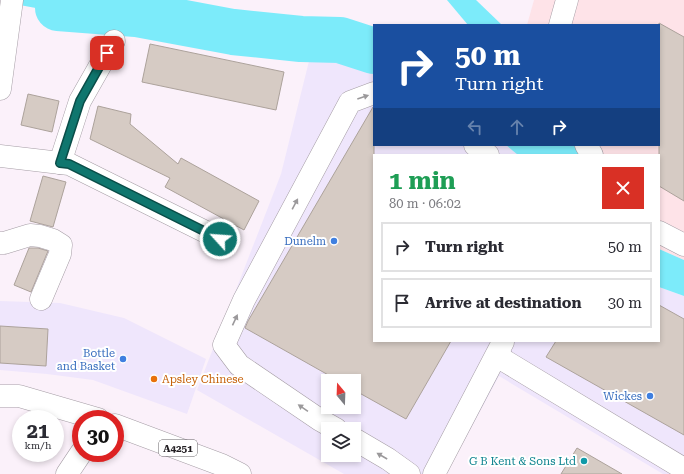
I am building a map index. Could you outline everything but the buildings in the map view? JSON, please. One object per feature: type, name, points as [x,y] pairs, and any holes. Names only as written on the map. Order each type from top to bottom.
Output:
[{"type":"street","points":[[0,89],[12,0]]},
{"type":"street","points":[[560,24],[567,0]]},
{"type":"street","points":[[60,163],[80,101],[114,41]]},
{"type":"street","points":[[324,422],[239,365],[224,345],[244,300],[350,102],[373,93]]},
{"type":"street","points":[[476,146],[487,154]]},
{"type":"street","points":[[0,156],[69,164],[220,239]]},
{"type":"street","points":[[660,233],[684,245]]},
{"type":"street","points":[[0,243],[30,235],[53,240],[61,245],[60,254],[41,298]]},
{"type":"street","points":[[501,347],[506,361],[684,469]]},
{"type":"street","points":[[434,474],[501,347]]},
{"type":"street","points":[[0,396],[19,396],[72,411]]},
{"type":"street","name":"A4251","points":[[124,428],[222,465],[240,474]]},
{"type":"street","points":[[361,444],[388,459],[409,474]]},
{"type":"street","points":[[67,474],[75,462]]},
{"type":"shaded area","points":[[534,0],[684,0],[684,260],[660,249],[660,154],[578,154],[574,146],[660,146],[660,24],[527,24]]},
{"type":"shaded area","points":[[325,50],[373,64],[373,146],[507,146],[517,154],[373,154],[373,342],[660,342],[660,287],[684,296],[684,474],[663,474],[499,376],[464,441],[443,474],[344,474],[323,462],[361,462],[361,422],[321,422],[321,461],[197,390],[281,174],[310,57]]},
{"type":"shaded area","points":[[0,301],[60,303],[124,318],[206,359],[187,414],[93,380],[0,370]]},
{"type":"water","points":[[447,0],[476,0],[501,24],[467,24]]},
{"type":"water","points":[[361,29],[373,31],[373,59],[340,40]]},
{"type":"water","points":[[507,146],[574,146],[578,154],[517,154]]},
{"type":"water","points":[[660,249],[684,260],[684,296],[660,287]]},
{"type":"waterway","points":[[15,0],[58,8]]},
{"type":"waterway","points":[[58,8],[136,14],[233,32],[301,39],[340,40],[373,51]]},
{"type":"place","name":"Dunelm","points":[[334,241]]},
{"type":"place","name":"Bottle and Basket","points":[[123,359]]},
{"type":"place","name":"Apsley Chinese","points":[[154,379]]},
{"type":"place","name":"Wickes","points":[[650,396]]},
{"type":"place","name":"G B Kent & Sons Ltd","points":[[584,461]]},
{"type":"route","points":[[107,53],[80,101],[60,163],[69,164],[220,239]]}]
